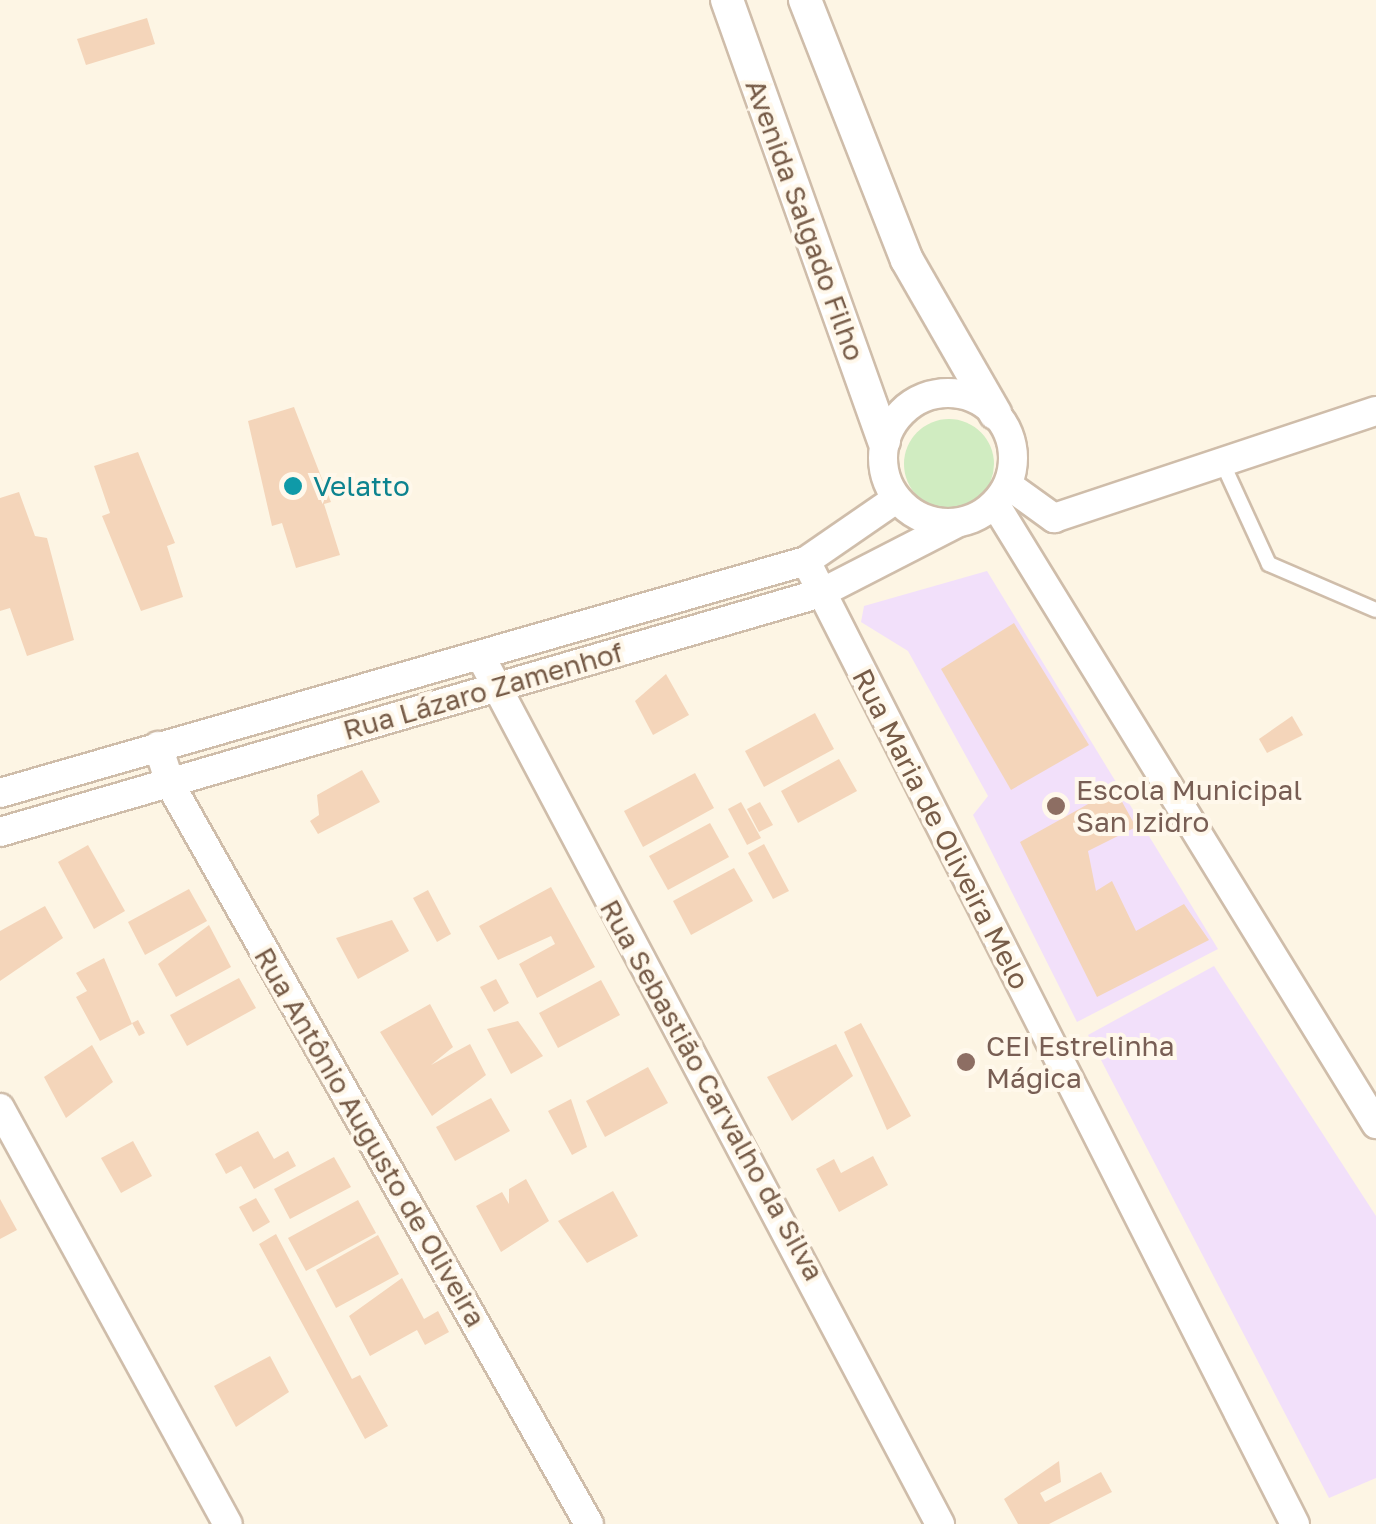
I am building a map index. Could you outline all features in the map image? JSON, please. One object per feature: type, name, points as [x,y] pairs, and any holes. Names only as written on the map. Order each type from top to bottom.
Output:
[{"type":"street","name":"Avenida Salgado Filho","points":[[727,0],[884,441]]},
{"type":"street","points":[[806,0],[907,260],[1012,447],[1002,494],[1376,1124]]},
{"type":"street","points":[[955,524],[922,518],[896,499],[884,441],[923,397],[962,394],[995,413]]},
{"type":"street","points":[[1002,494],[1054,518],[1376,411]]},
{"type":"street","name":"Rua Lázaro Zamenhof","points":[[0,832],[821,594],[955,524],[1002,494]]},
{"type":"street","name":"Rua Lázaro Zamenhof","points":[[0,793],[806,561],[896,499]]},
{"type":"street","name":"Rua Maria de Oliveira Melo","points":[[806,561],[1295,1524]]},
{"type":"street","name":"Rua Sebastião Carvalho da Silva","points":[[481,657],[493,688],[940,1524]]},
{"type":"street","name":"Rua Antônio Augusto de Oliveira","points":[[158,746],[170,784],[590,1524]]},
{"type":"street","points":[[0,1108],[228,1524]]},
{"type":"lane","points":[[1222,462],[1268,564],[1376,610]]},
{"type":"shaded area","name":"Escola Municipal San Izidro","points":[[987,571],[1218,949],[1077,1022],[973,815],[988,796],[908,651],[861,622],[864,606]]},
{"type":"shaded area","points":[[1214,966],[1376,1216],[1376,1478],[1329,1498],[1088,1035]]},
{"type":"green space","points":[[940,419],[958,419],[974,426],[987,439],[994,464],[987,489],[974,502],[958,509],[940,509],[924,502],[911,489],[904,473],[904,455],[911,439],[924,426]]},
{"type":"building","points":[[147,18],[155,44],[86,65],[77,39]]},
{"type":"building","name":"Velatto","points":[[294,407],[331,502],[324,504],[340,555],[296,568],[282,523],[272,526],[248,421]]},
{"type":"building","points":[[138,452],[175,543],[167,546],[183,597],[141,611],[102,516],[110,513],[94,466]]},
{"type":"building","points":[[19,492],[35,536],[47,538],[74,640],[27,656],[10,608],[0,611],[0,498]]},
{"type":"building","points":[[1014,623],[1089,745],[1011,790],[941,669]]},
{"type":"building","points":[[666,674],[689,715],[653,735],[635,701]]},
{"type":"building","points":[[815,713],[834,749],[764,787],[745,751]]},
{"type":"building","points":[[1292,716],[1303,735],[1267,753],[1259,739]]},
{"type":"building","points":[[839,759],[857,791],[798,823],[781,791]]},
{"type":"building","points":[[362,770],[380,802],[318,834],[310,821],[319,815],[317,795]]},
{"type":"building","points":[[695,773],[714,808],[643,847],[624,811]]},
{"type":"building","points":[[1115,789],[1136,827],[1088,851],[1096,891],[1112,881],[1136,931],[1184,904],[1209,940],[1097,997],[1020,842]]},
{"type":"building","points":[[741,802],[761,838],[747,845],[728,809]]},
{"type":"building","points":[[760,802],[773,825],[759,832],[747,809]]},
{"type":"building","points":[[710,823],[729,857],[668,890],[649,856]]},
{"type":"building","points":[[764,844],[789,891],[773,899],[748,853]]},
{"type":"building","points":[[88,845],[125,911],[94,929],[58,862]]},
{"type":"building","points":[[734,868],[753,901],[691,935],[673,901]]},
{"type":"building","points":[[551,887],[595,967],[537,998],[519,964],[555,944],[551,936],[498,960],[479,926]]},
{"type":"building","points":[[189,889],[207,921],[145,955],[128,922]]},
{"type":"building","points":[[428,890],[451,934],[437,942],[413,898]]},
{"type":"building","points":[[45,906],[63,938],[0,981],[0,931]]},
{"type":"building","points":[[392,920],[409,951],[358,979],[336,938]]},
{"type":"building","points":[[209,925],[231,967],[176,997],[158,964]]},
{"type":"building","points":[[104,958],[132,1024],[100,1041],[76,997],[87,991],[76,973]]},
{"type":"building","points":[[239,978],[256,1008],[187,1046],[170,1015]]},
{"type":"building","points":[[496,979],[509,1003],[494,1012],[480,987]]},
{"type":"building","points":[[601,980],[620,1015],[558,1048],[539,1013]]},
{"type":"building","points":[[430,1004],[453,1047],[431,1065],[470,1044],[486,1075],[432,1116],[380,1032]]},
{"type":"building","points":[[138,1020],[145,1033],[139,1036],[132,1023]]},
{"type":"building","points":[[518,1021],[543,1056],[511,1074],[487,1029]]},
{"type":"building","points":[[861,1023],[911,1116],[887,1130],[844,1032]]},
{"type":"building","points":[[836,1044],[853,1076],[792,1121],[767,1077]]},
{"type":"building","points":[[92,1045],[113,1082],[66,1118],[44,1077]]},
{"type":"building","points":[[648,1067],[668,1103],[605,1137],[586,1101]]},
{"type":"building","points":[[491,1098],[510,1131],[455,1161],[436,1127]]},
{"type":"building","points":[[571,1099],[587,1147],[572,1155],[548,1111]]},
{"type":"building","points":[[258,1131],[274,1159],[288,1151],[296,1166],[254,1189],[241,1166],[226,1174],[215,1154]]},
{"type":"building","points":[[133,1141],[152,1176],[121,1193],[101,1158]]},
{"type":"building","points":[[873,1156],[888,1185],[839,1212],[816,1169],[834,1159],[841,1173]]},
{"type":"building","points":[[334,1157],[351,1187],[290,1219],[274,1189]]},
{"type":"building","points":[[526,1179],[549,1221],[501,1252],[476,1206],[502,1192],[509,1204],[509,1189]]},
{"type":"building","points":[[613,1191],[638,1236],[587,1263],[558,1221]]},
{"type":"building","points":[[256,1198],[270,1222],[253,1232],[239,1207]]},
{"type":"building","points":[[0,1199],[17,1230],[0,1239]]},
{"type":"building","points":[[358,1200],[376,1233],[306,1271],[288,1238]]},
{"type":"building","points":[[276,1234],[352,1379],[360,1375],[388,1426],[365,1439],[259,1244]]},
{"type":"building","points":[[378,1235],[399,1274],[336,1308],[316,1270]]},
{"type":"building","points":[[402,1278],[424,1319],[438,1311],[449,1332],[425,1345],[417,1330],[370,1356],[349,1316]]},
{"type":"building","points":[[270,1356],[289,1392],[236,1427],[214,1386]]},
{"type":"building","points":[[1059,1461],[1061,1482],[1040,1493],[1045,1502],[1101,1472],[1112,1492],[1049,1524],[1018,1524],[1004,1499]]},
{"type":"place","name":"Velatto","points":[[293,486]]},
{"type":"place","name":"Escola Municipal San Izidro","points":[[1056,806]]},
{"type":"place","name":"CEI Estrelinha Mágica","points":[[966,1062]]}]
